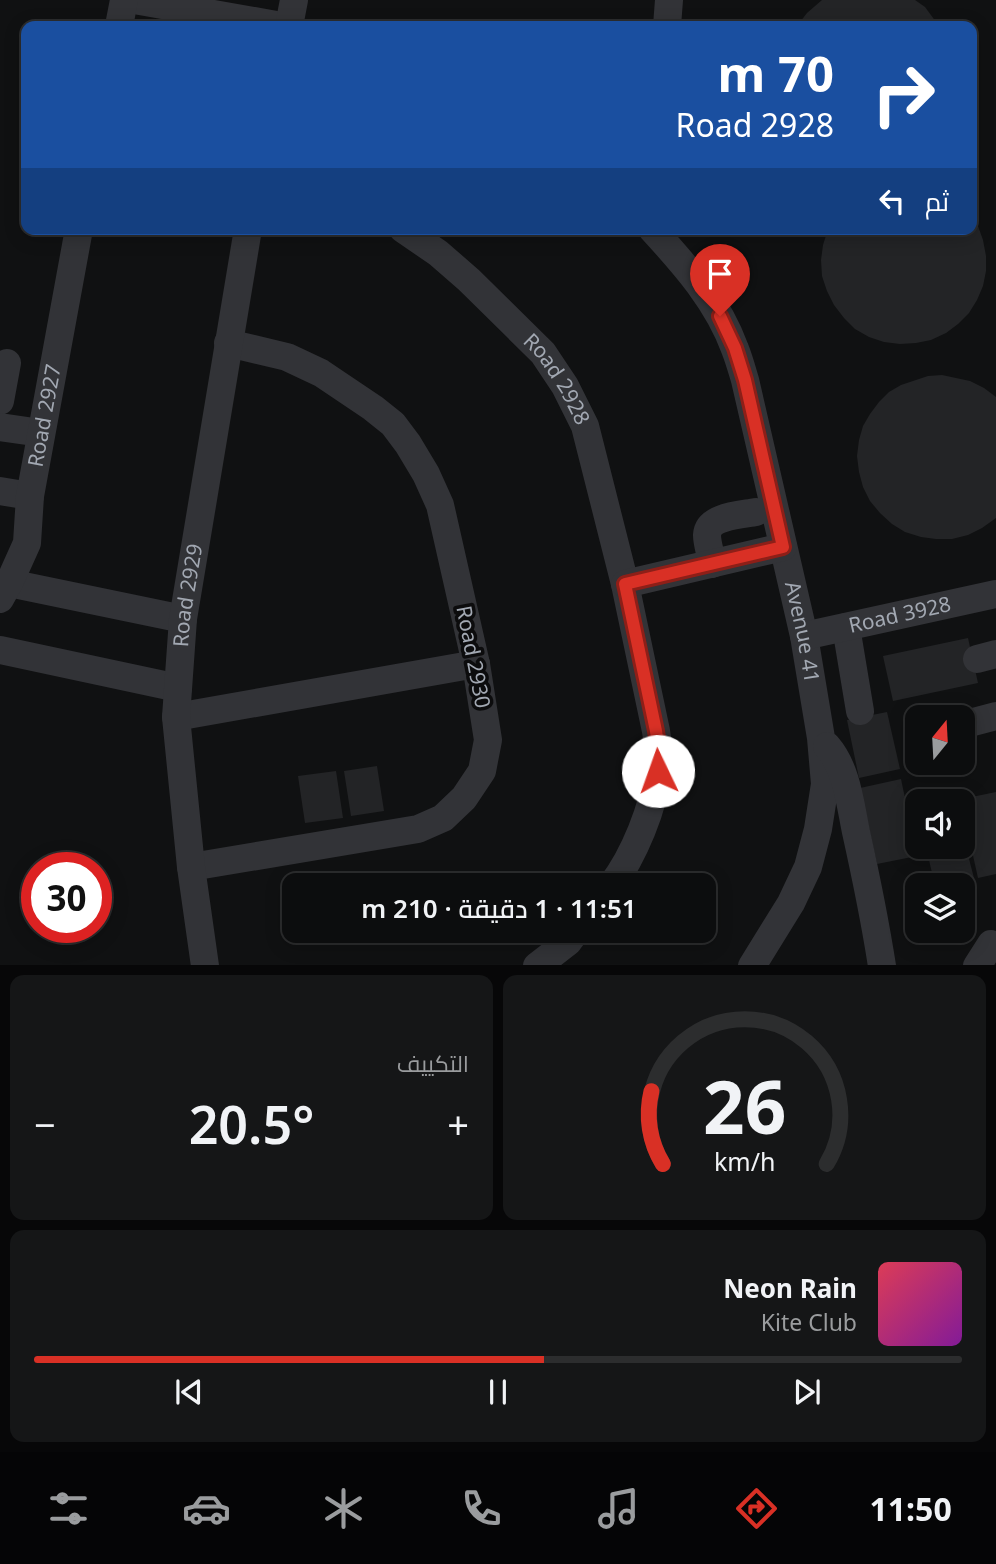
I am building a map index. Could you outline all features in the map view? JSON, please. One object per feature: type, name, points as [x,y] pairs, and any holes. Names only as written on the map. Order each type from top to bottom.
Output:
[{"type":"street","points":[[120,21],[124,0]]},
{"type":"street","points":[[134,0],[166,16],[224,21]]},
{"type":"street","points":[[290,21],[294,0]]},
{"type":"street","points":[[667,21],[669,0]]},
{"type":"street","name":"Road 2927","points":[[5,591],[27,542],[30,496],[78,235]]},
{"type":"street","name":"Road 2929","points":[[205,965],[191,867],[176,717],[183,619],[247,235]]},
{"type":"street","name":"Road 2928","points":[[412,235],[469,280],[543,353],[565,386],[585,426],[625,584],[659,751],[658,771],[645,821],[620,873]]},
{"type":"street","name":"Avenue 41","points":[[657,235],[703,288],[735,348],[745,380],[804,636],[821,738],[825,784],[818,829],[808,867],[791,904],[752,965]]},
{"type":"street","name":"Road 2930","points":[[191,867],[418,829],[443,818],[464,798],[482,771],[488,740],[476,664],[440,505],[408,444],[393,424],[321,373],[286,357],[228,343]]},
{"type":"street","points":[[0,401],[7,363]]},
{"type":"street","points":[[0,427],[41,433]]},
{"type":"street","points":[[0,491],[30,496]]},
{"type":"street","points":[[712,564],[708,528],[715,521],[756,512]]},
{"type":"street","points":[[625,584],[783,547]]},
{"type":"street","points":[[5,591],[183,619]]},
{"type":"street","name":"Road 3928","points":[[804,636],[996,594]]},
{"type":"street","points":[[846,627],[860,711]]},
{"type":"street","points":[[0,650],[178,688]]},
{"type":"street","points":[[176,717],[476,664]]},
{"type":"street","points":[[975,722],[996,716]]},
{"type":"street","points":[[821,738],[834,754],[845,780],[882,965]]},
{"type":"street","points":[[537,965],[567,943]]},
{"type":"building","points":[[822,0],[915,0],[925,7],[935,21],[801,21]]},
{"type":"building","points":[[977,224],[986,256],[983,286],[969,313],[946,333],[916,343],[884,342],[855,329],[834,305],[822,276],[823,245],[826,235],[977,235]]},
{"type":"building","points":[[942,375],[970,381],[996,397],[996,518],[968,535],[952,539],[921,537],[892,524],[870,501],[863,487],[857,456],[863,426],[889,392],[928,376]]},
{"type":"building","points":[[968,638],[978,683],[893,701],[883,656]]},
{"type":"building","points":[[887,712],[900,769],[859,778],[847,720]]},
{"type":"building","points":[[377,766],[384,811],[351,816],[344,771]]},
{"type":"building","points":[[336,771],[343,818],[305,823],[298,776]]},
{"type":"building","points":[[901,779],[905,798],[905,858],[877,864],[860,788]]},
{"type":"building","points":[[996,792],[996,874],[978,878],[974,859],[975,796]]},
{"type":"building","points":[[929,859],[969,859],[973,873],[932,873]]},
{"type":"route","points":[[658,771],[656,731],[625,584],[783,547],[745,380],[735,348],[720,316]]}]
